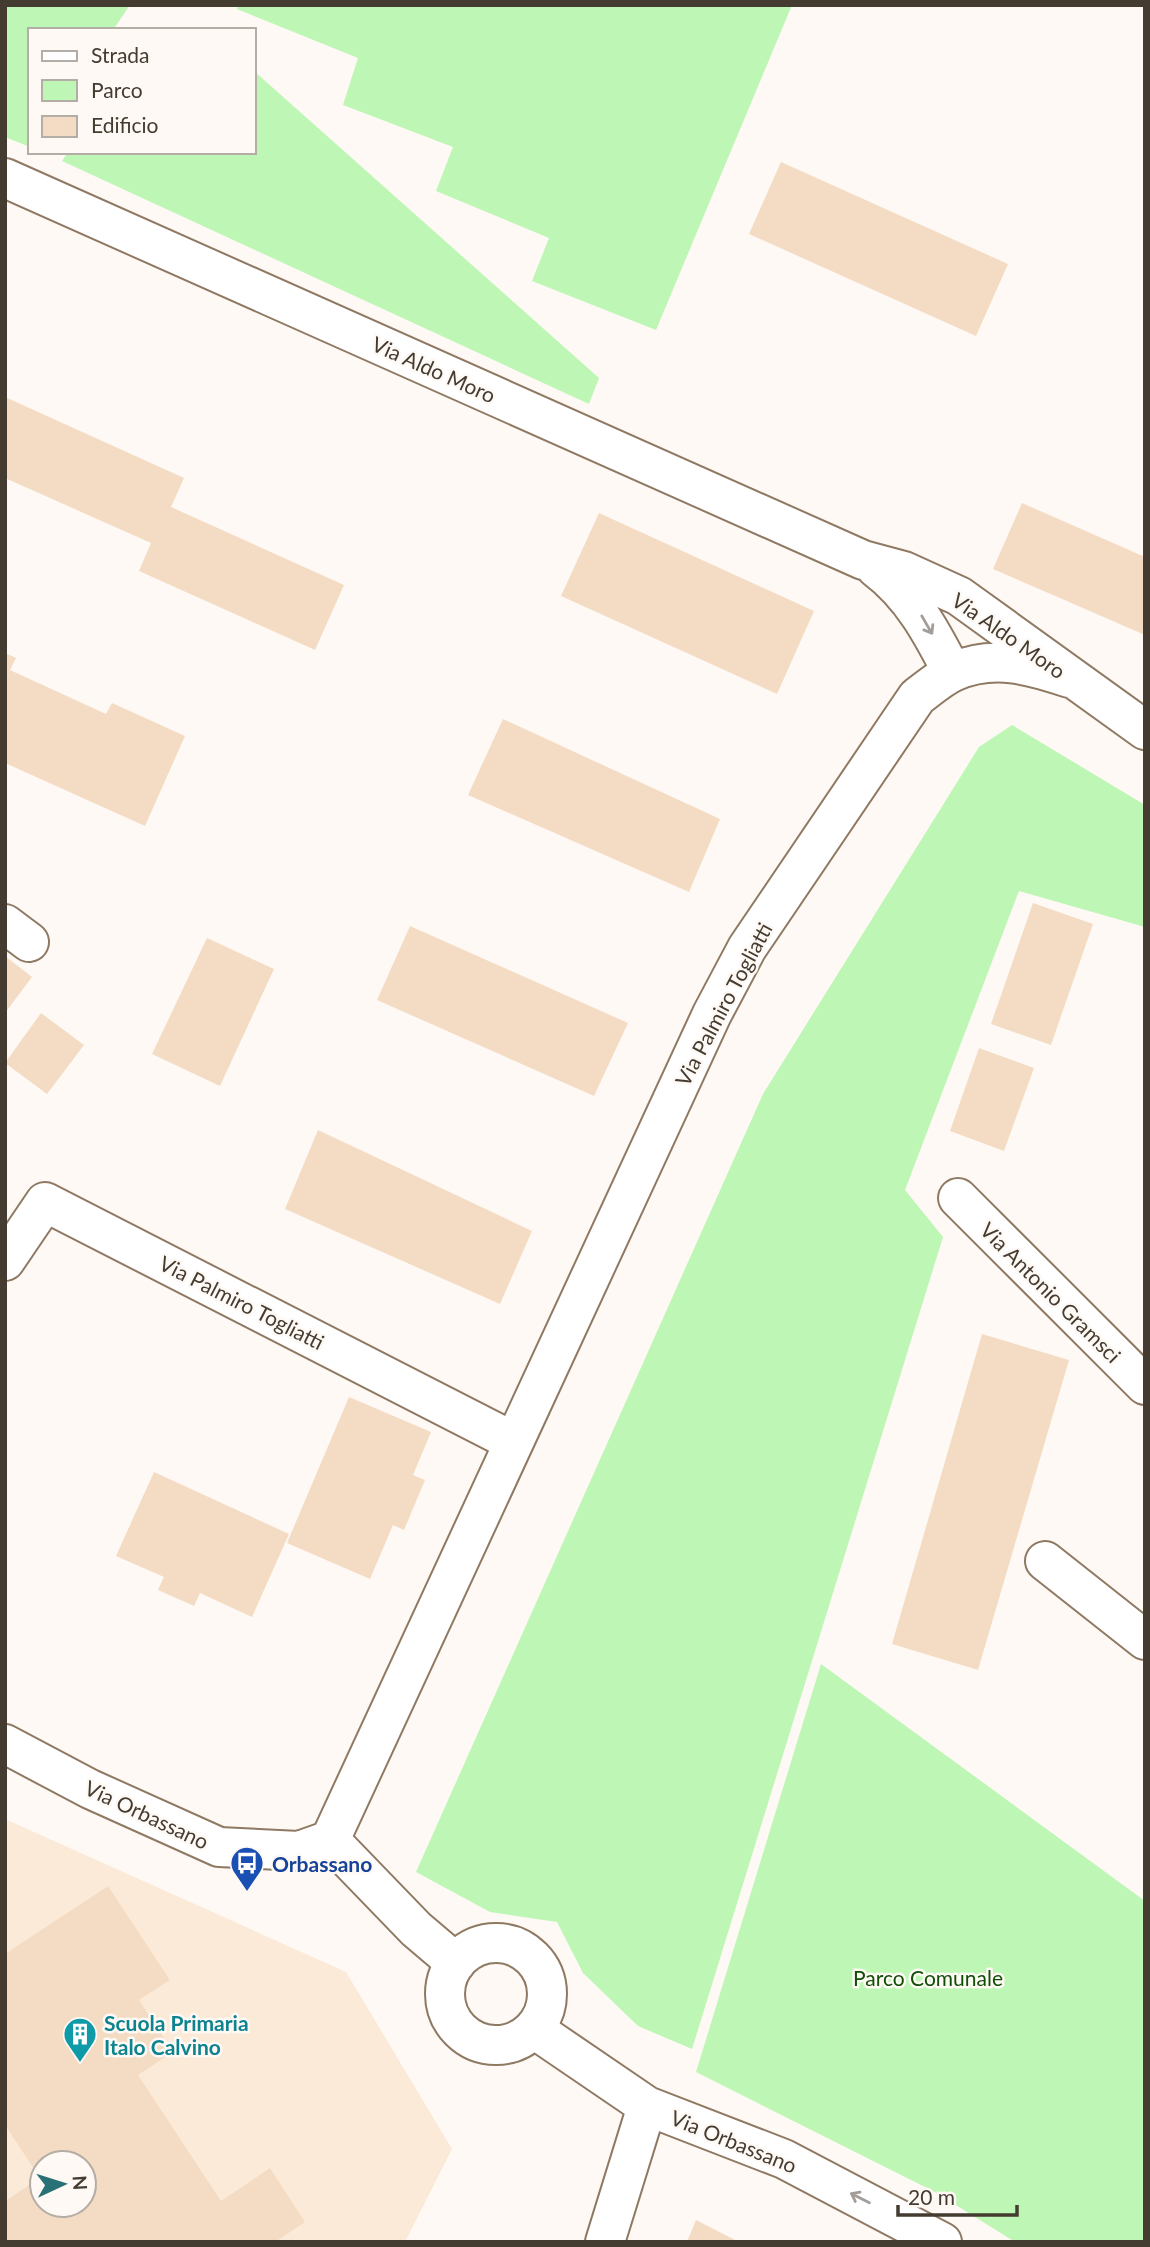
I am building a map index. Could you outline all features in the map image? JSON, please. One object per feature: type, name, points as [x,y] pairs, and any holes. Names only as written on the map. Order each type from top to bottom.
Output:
[{"type":"street","name":"Via Aldo Moro","points":[[5,178],[863,560],[904,571],[959,596],[1069,678],[1145,730]]},
{"type":"street","name":"Via Aldo Moro","points":[[863,560],[891,579],[924,619],[953,672]]},
{"type":"street","name":"Via Palmiro Togliatti","points":[[330,1840],[712,1014],[747,948],[917,697],[953,672],[989,663],[1024,663],[1069,678]]},
{"type":"street","name":"Via Antonio Gramsci","points":[[958,1198],[1145,1385]]},
{"type":"street","name":"Via Palmiro Togliatti","points":[[5,1261],[45,1202],[514,1442]]},
{"type":"street","points":[[1045,1561],[1145,1640]]},
{"type":"street","name":"Via Orbassano","points":[[5,1744],[90,1789],[219,1847],[299,1851],[330,1840]]},
{"type":"street","points":[[330,1840],[416,1928],[456,1963]]},
{"type":"street","points":[[494,1943],[512,1945],[526,1953],[541,1969],[547,1989],[543,2016],[534,2029],[513,2043],[490,2045],[465,2035],[453,2022],[446,2004],[448,1979],[456,1963],[466,1953],[494,1943]]},
{"type":"street","name":"Via Orbassano","points":[[534,2029],[647,2106],[784,2159],[942,2242]]},
{"type":"street","points":[[605,2242],[647,2106]]},
{"type":"shaded area","points":[[5,1819],[346,1972],[452,2149],[405,2242],[5,2242]]},
{"type":"green space","points":[[5,5],[130,5],[114,28],[28,28],[28,146],[5,137]]},
{"type":"green space","points":[[238,5],[792,5],[656,330],[532,281],[549,238],[436,191],[453,147],[343,105],[358,58],[237,9]]},
{"type":"green space","points":[[256,73],[599,378],[589,404],[62,161],[67,154],[256,154]]},
{"type":"green space","points":[[1012,725],[1145,805],[1145,927],[1019,891],[905,1190],[943,1237],[692,2049],[638,2026],[583,1973],[557,1922],[490,1912],[416,1872],[763,1094],[979,747]]},
{"type":"green space","name":"Parco Comunale","points":[[821,1664],[1145,1901],[1145,2242],[1015,2242],[935,2192],[696,2072]]},
{"type":"building","points":[[781,162],[1008,264],[976,336],[749,234]]},
{"type":"building","points":[[5,397],[184,478],[171,507],[344,585],[315,650],[139,571],[151,543],[5,478]]},
{"type":"building","points":[[1022,503],[1145,557],[1145,635],[993,569]]},
{"type":"building","points":[[599,513],[814,611],[777,694],[561,596]]},
{"type":"building","points":[[5,653],[16,658],[10,670],[106,714],[112,703],[185,736],[145,826],[5,763]]},
{"type":"building","points":[[503,719],[720,819],[689,892],[468,795]]},
{"type":"building","points":[[1033,903],[1093,924],[1051,1045],[991,1024]]},
{"type":"building","points":[[410,926],[628,1023],[594,1096],[377,1000]]},
{"type":"building","points":[[207,938],[274,969],[220,1086],[152,1054]]},
{"type":"building","points":[[5,956],[32,977],[5,1013]]},
{"type":"building","points":[[41,1013],[84,1045],[47,1094],[5,1063]]},
{"type":"building","points":[[979,1048],[1034,1068],[1004,1151],[950,1131]]},
{"type":"building","points":[[318,1130],[532,1231],[500,1304],[285,1209]]},
{"type":"building","points":[[982,1334],[1069,1360],[978,1670],[892,1644]]},
{"type":"building","points":[[349,1397],[431,1432],[413,1475],[425,1480],[404,1530],[393,1525],[370,1579],[287,1543]]},
{"type":"building","points":[[154,1472],[289,1534],[252,1617],[200,1593],[194,1606],[158,1590],[164,1577],[116,1556]]},
{"type":"building","name":"Scuola Primaria Italo Calvino","points":[[108,1886],[170,1980],[139,2000],[173,2052],[138,2075],[221,2201],[270,2168],[305,2222],[275,2242],[5,2242],[5,2201],[28,2186],[28,2219],[98,2219],[98,2149],[28,2149],[28,2160],[5,2125],[5,1954]]},
{"type":"building","points":[[696,2220],[739,2242],[687,2242]]},
{"type":"place","name":"Orbassano","points":[[247,1893]]},
{"type":"place","name":"Scuola Primaria Italo Calvino","points":[[80,2064]]}]
